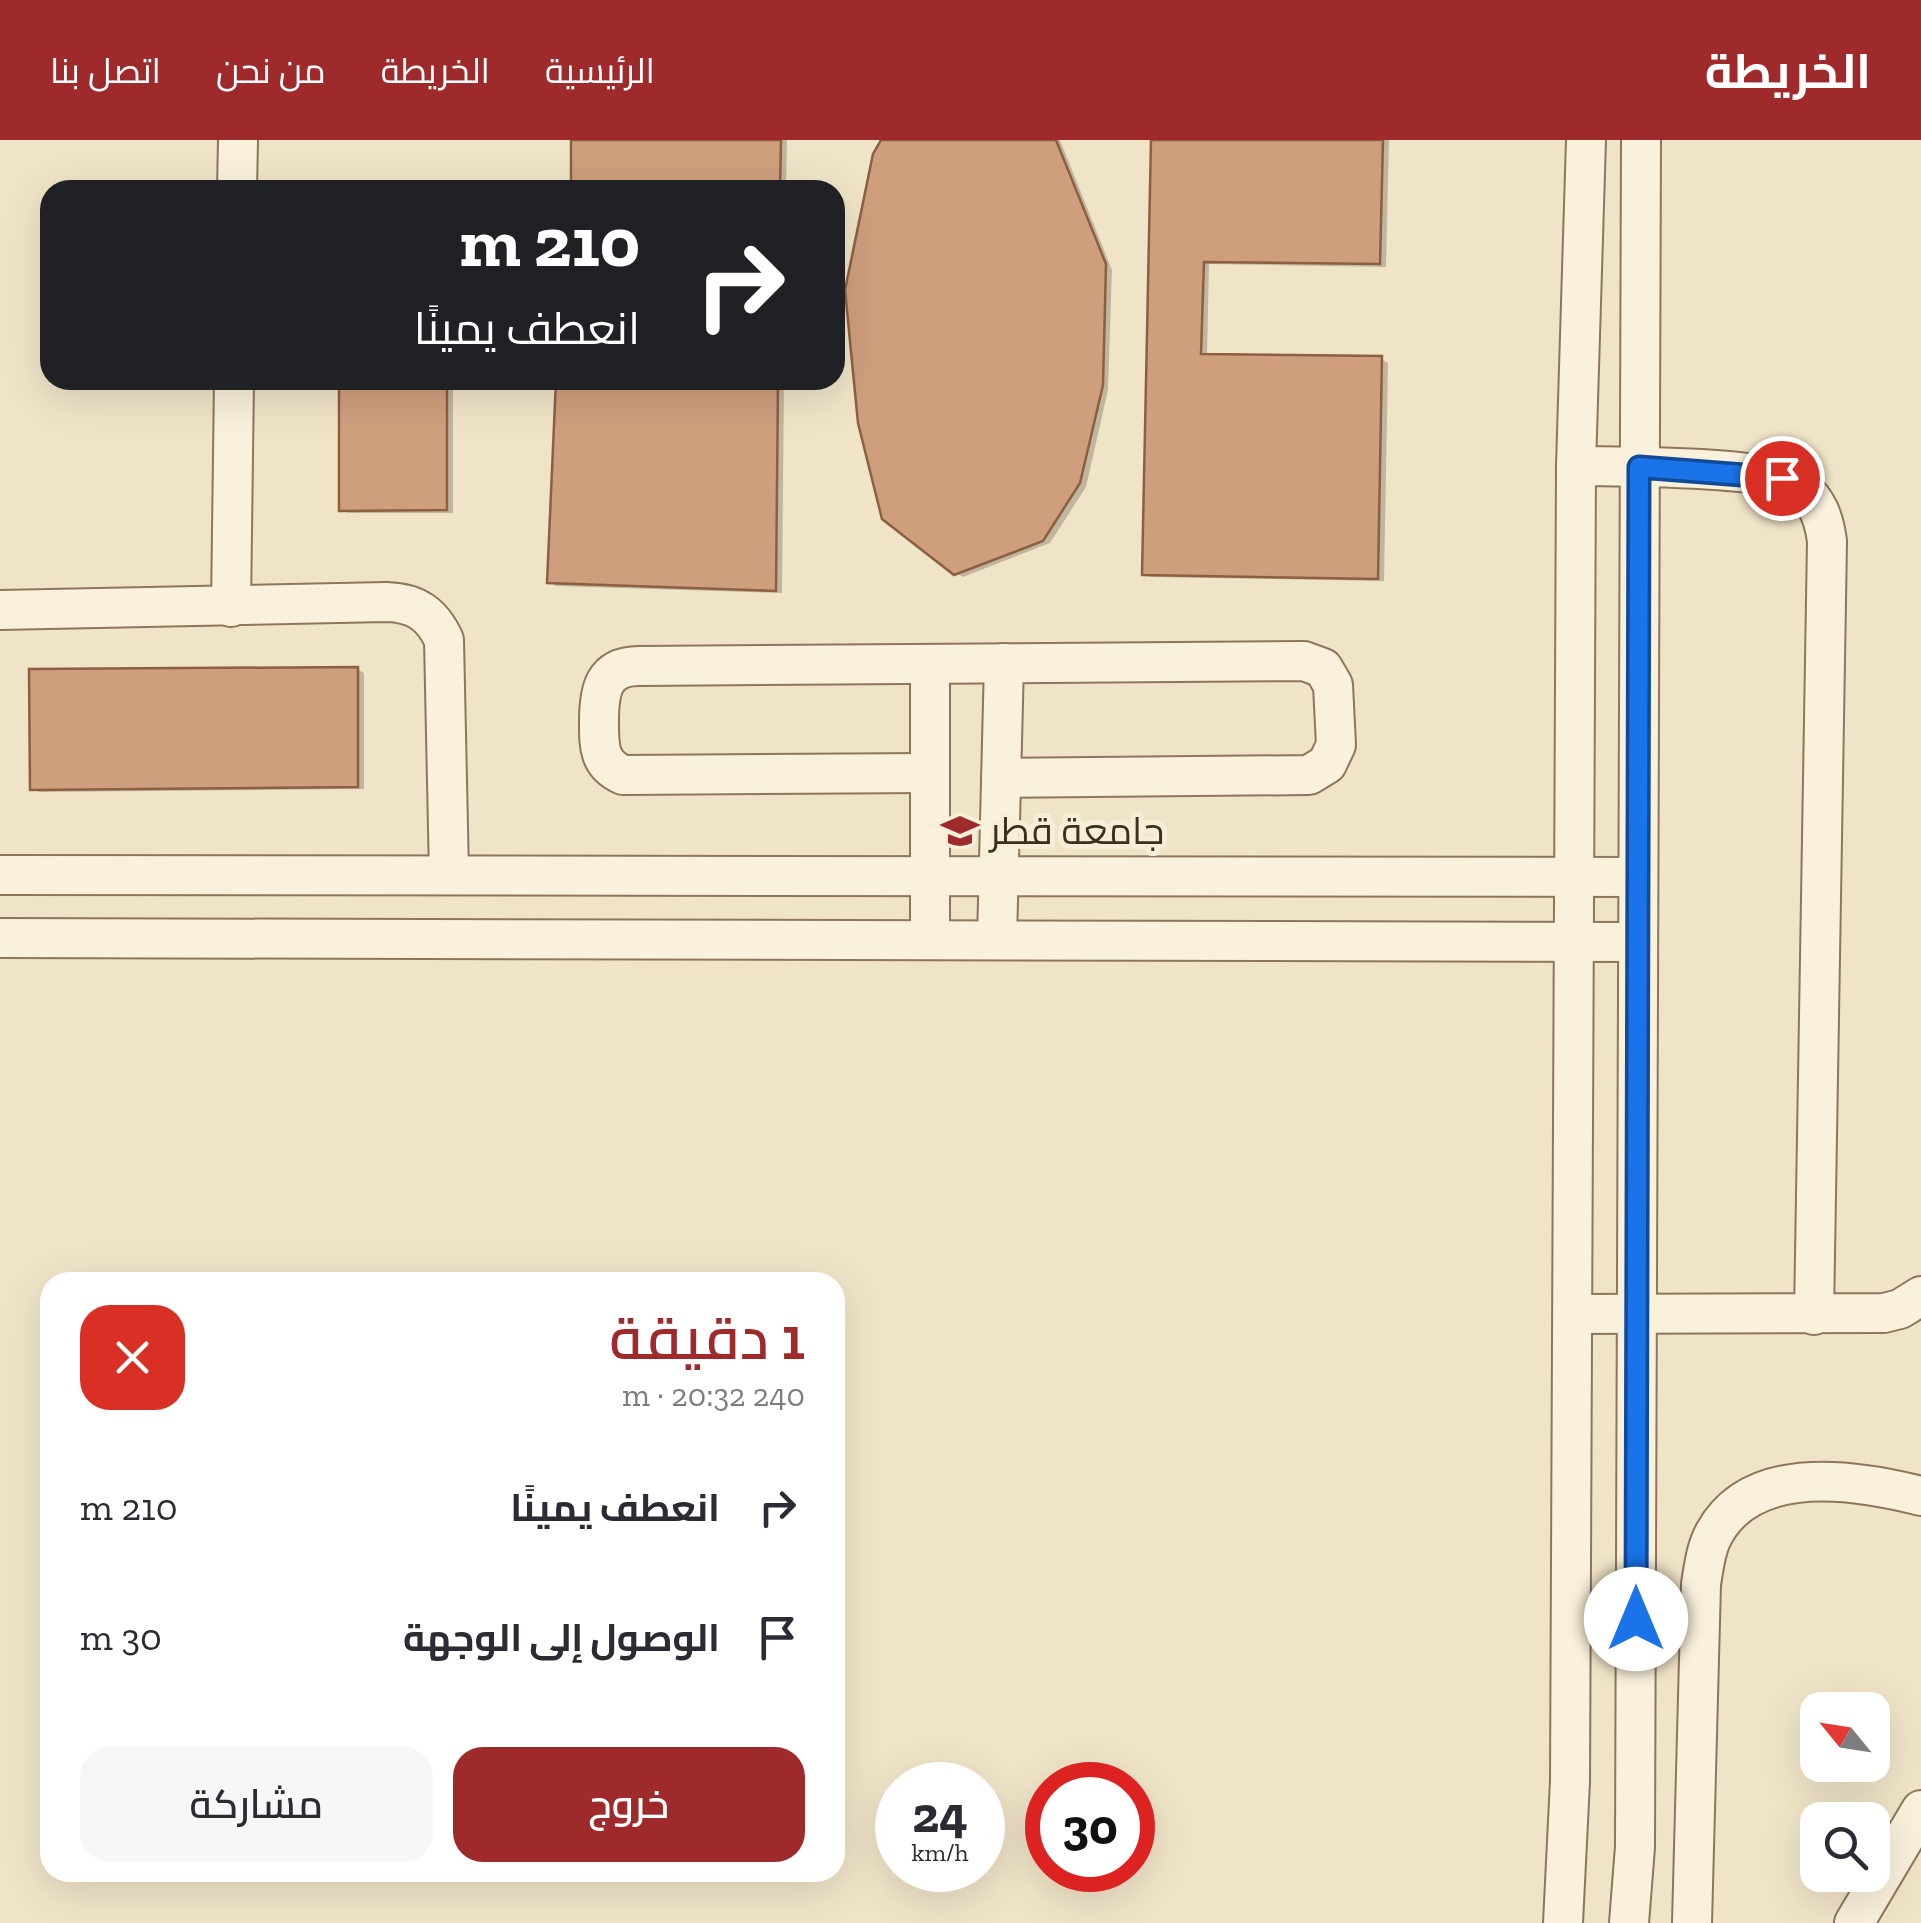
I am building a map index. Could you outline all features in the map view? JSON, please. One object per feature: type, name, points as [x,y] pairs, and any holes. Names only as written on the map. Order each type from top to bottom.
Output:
[{"type":"street","points":[[237,180],[238,140]]},
{"type":"street","points":[[1563,1923],[1570,1781],[1576,466],[1586,140]]},
{"type":"street","points":[[1629,1923],[1636,1827],[1641,140]]},
{"type":"street","points":[[231,607],[234,390]]},
{"type":"street","points":[[1576,466],[1782,478],[1810,496],[1825,524],[1814,1315]]},
{"type":"street","points":[[0,610],[402,602],[428,614],[444,640],[448,875]]},
{"type":"street","points":[[930,773],[622,775],[612,771],[601,756],[599,696],[609,676],[628,666],[1314,662],[1323,668],[1333,685],[1336,746],[1327,764],[1309,775],[1001,778]]},
{"type":"street","points":[[998,940],[1004,663]]},
{"type":"street","points":[[930,664],[930,940]]},
{"type":"street","points":[[0,874],[1638,877]]},
{"type":"street","points":[[322,875],[324,938]]},
{"type":"street","points":[[3,946],[324,938],[1638,942]]},
{"type":"street","points":[[1573,1314],[1884,1313],[1900,1309],[1921,1296]]},
{"type":"street","points":[[1692,1923],[1701,1584],[1714,1533],[1751,1494],[1783,1486],[1821,1482],[1886,1487],[1921,1496]]},
{"type":"street","points":[[1854,1923],[1921,1810]]},
{"type":"building","points":[[571,140],[781,140],[780,180],[571,180]]},
{"type":"building","points":[[881,140],[1056,140],[1106,264],[1103,385],[1080,483],[1043,541],[954,575],[882,519],[858,423],[845,290],[873,154]]},
{"type":"building","points":[[1151,140],[1383,140],[1380,264],[1204,262],[1201,354],[1382,356],[1378,579],[1142,575]]},
{"type":"building","points":[[339,390],[447,390],[447,510],[339,511]]},
{"type":"building","points":[[556,390],[778,390],[776,591],[547,583]]},
{"type":"building","points":[[358,667],[358,787],[30,790],[29,669]]},
{"type":"place","name":"جامعة قطر","points":[[960,831]]},
{"type":"route","points":[[1636,1619],[1639,467],[1782,478]]}]
